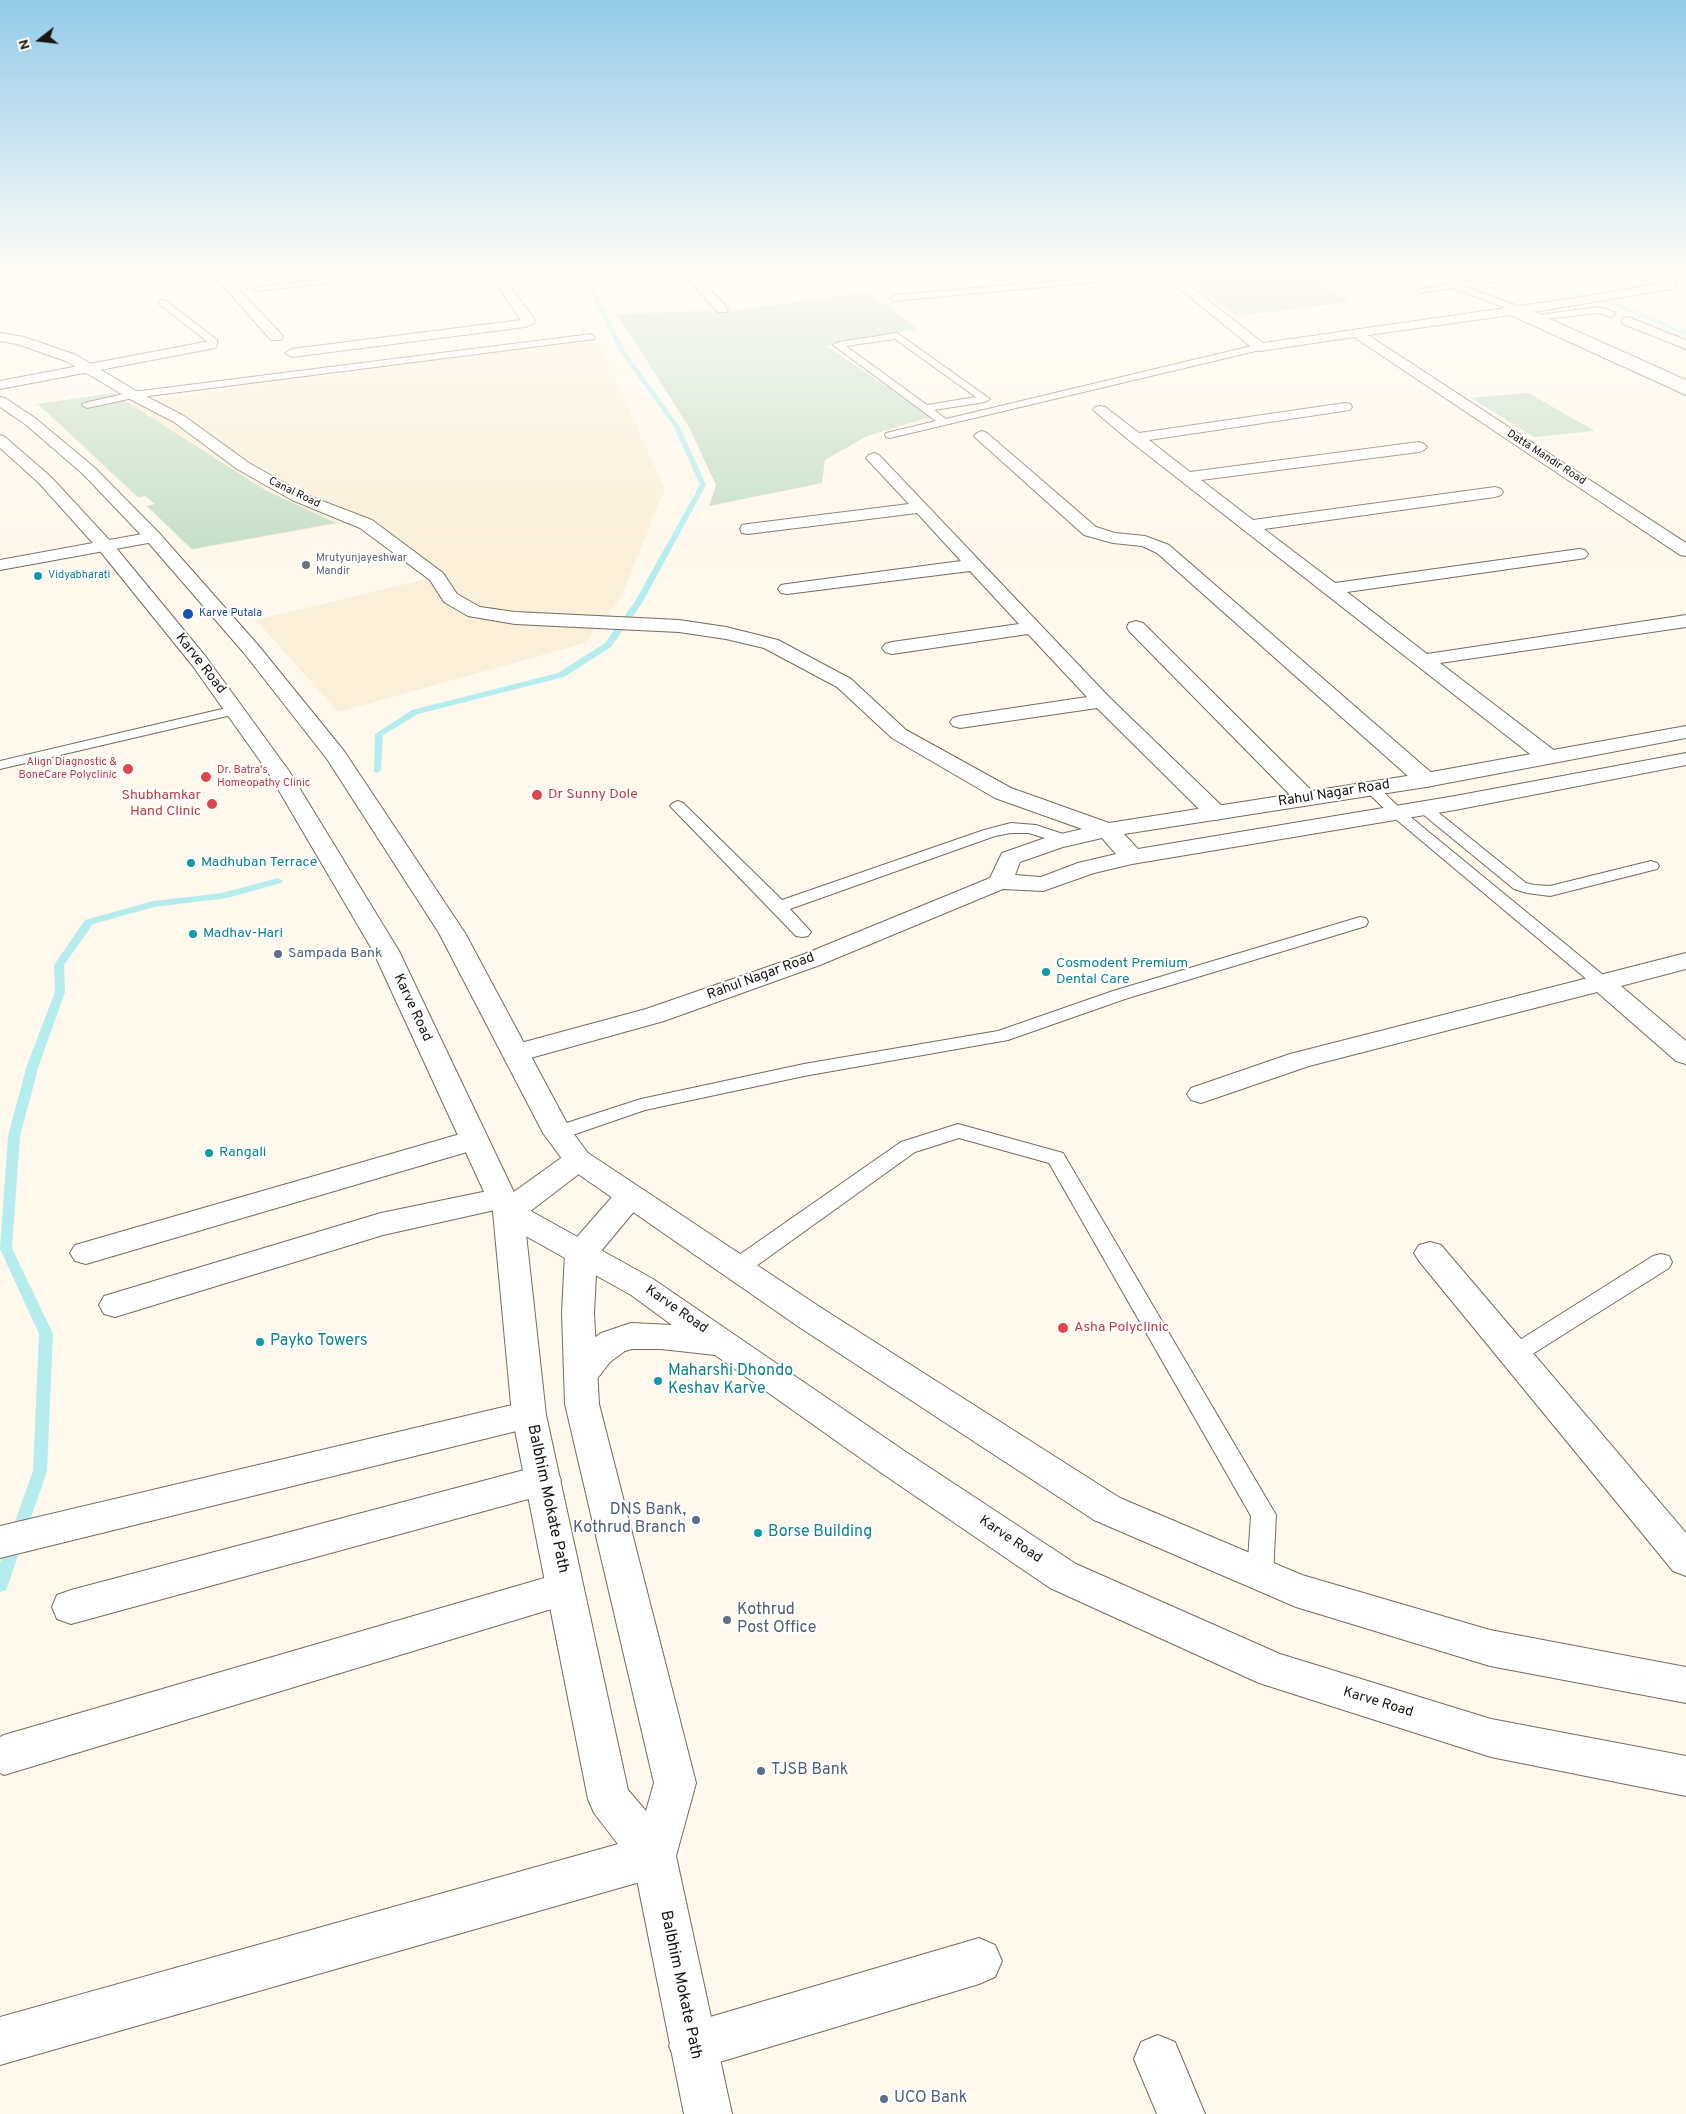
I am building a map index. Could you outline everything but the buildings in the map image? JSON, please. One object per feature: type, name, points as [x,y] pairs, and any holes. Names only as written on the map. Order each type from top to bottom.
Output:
[{"type":"street","points":[[0,385],[78,370]]},
{"type":"street","name":"Canal Road","points":[[89,370],[179,419],[243,466],[298,497],[366,524],[402,549],[437,577],[450,598],[475,612],[515,618],[679,626],[726,633],[771,644],[844,683],[899,734],[1003,793],[1107,830]]},
{"type":"street","name":"Datta Mandir Road","points":[[1411,370],[1686,551]]},
{"type":"street","points":[[1651,370],[1686,387]]},
{"type":"street","points":[[0,400],[30,421],[88,471],[152,537],[251,649],[336,756],[452,933],[568,1146],[630,1196],[948,1407],[1107,1509],[1296,1590],[1490,1648],[1686,1685]]},
{"type":"street","points":[[1136,438],[1345,407]]},
{"type":"street","points":[[1100,410],[1547,756]]},
{"type":"street","points":[[982,436],[1090,531],[1113,538],[1145,540],[1163,549],[1426,780]]},
{"type":"street","name":"Karve Road","points":[[0,440],[45,480],[106,546],[199,661],[278,771],[386,951],[505,1205],[581,1253],[642,1287],[893,1462],[1063,1576],[1274,1670],[1491,1738],[1686,1776]]},
{"type":"street","points":[[1187,477],[1419,447]]},
{"type":"street","points":[[874,458],[1102,701],[1216,813]]},
{"type":"street","points":[[1250,526],[1495,492]]},
{"type":"street","points":[[748,529],[920,508]]},
{"type":"street","points":[[0,565],[152,537]]},
{"type":"street","points":[[1332,590],[1579,554]]},
{"type":"street","points":[[787,590],[974,565]]},
{"type":"street","points":[[1422,660],[1686,621]]},
{"type":"street","points":[[1136,627],[1306,798]]},
{"type":"street","points":[[892,648],[1034,628]]},
{"type":"street","points":[[960,722],[1102,701]]},
{"type":"street","name":"Rahul Nagar Road","points":[[1000,882],[1010,858],[1066,840],[1107,830],[1426,780],[1547,756],[1686,732]]},
{"type":"street","name":"Rahul Nagar Road","points":[[516,1053],[655,1015],[811,960],[1000,882],[1043,884],[1086,868],[1132,857],[1397,813],[1686,759]]},
{"type":"street","points":[[1107,830],[1132,857]]},
{"type":"street","points":[[1201,1094],[1300,1060],[1685,963]]},
{"type":"street","points":[[1602,983],[1686,1055]]},
{"type":"street","points":[[86,1253],[474,1140]]},
{"type":"street","points":[[115,1305],[380,1224],[505,1205],[568,1146]]},
{"type":"street","points":[[581,1253],[630,1196]]},
{"type":"street","name":"Balbhim Mokate Path","points":[[505,1205],[529,1415],[609,1799],[654,1856],[708,2114]]},
{"type":"street","points":[[1430,1252],[1686,1560]]},
{"type":"street","name":"Balbhim Mokate Path","points":[[581,1253],[578,1313],[582,1404],[675,1783],[654,1856]]},
{"type":"street","points":[[581,1375],[598,1353],[613,1342],[631,1336],[661,1336],[724,1343]]},
{"type":"street","points":[[0,1542],[529,1415]]},
{"type":"street","points":[[71,1607],[543,1480]]},
{"type":"street","points":[[4,1754],[565,1589]]},
{"type":"street","points":[[0,2041],[654,1856]]},
{"type":"street","points":[[693,2046],[979,1961]]},
{"type":"street","points":[[1158,2059],[1181,2114]]},
{"type":"lane","points":[[87,405],[133,395],[333,370]]},
{"type":"lane","points":[[872,370],[944,422]]},
{"type":"lane","points":[[925,408],[985,399],[944,370]]},
{"type":"lane","points":[[890,435],[1165,370]]},
{"type":"lane","points":[[1647,370],[1686,387]]},
{"type":"lane","points":[[0,765],[235,710]]},
{"type":"lane","points":[[1371,788],[1397,813],[1602,983]]},
{"type":"lane","points":[[678,806],[802,932]]},
{"type":"lane","points":[[1424,808],[1520,886],[1533,890],[1550,891],[1650,866]]},
{"type":"lane","points":[[779,908],[997,831],[1011,828],[1030,828],[1066,840]]},
{"type":"lane","points":[[568,1146],[641,1105],[804,1070],[1001,1036],[1119,995],[1360,922]]},
{"type":"lane","points":[[737,1268],[908,1147],[958,1132],[1056,1158],[1264,1515],[1260,1575]]},
{"type":"lane","points":[[1515,1354],[1661,1262]]},
{"type":"shaded area","points":[[368,370],[611,370],[665,489],[620,599],[585,643],[338,712],[256,620],[427,579],[394,550],[355,527],[337,524],[191,550],[146,506],[154,504],[145,496],[137,498],[48,414]]},
{"type":"green space","points":[[652,370],[862,370],[931,417],[867,436],[825,460],[822,483],[709,506],[716,485],[689,427]]},
{"type":"green space","points":[[113,393],[265,490],[336,523],[192,549],[147,506],[155,504],[146,496],[138,497],[37,404]]},
{"type":"green space","points":[[1528,393],[1595,431],[1534,437],[1471,398]]},
{"type":"waterway","points":[[377,770],[379,734],[415,712],[561,675],[608,645],[638,603],[703,485],[677,427],[636,370]]},
{"type":"waterway","points":[[0,1585],[40,1471],[46,1334],[6,1248],[14,1136],[33,1065],[60,992],[59,965],[89,922],[153,904],[223,896],[278,881]]},
{"type":"place","name":"Mrutyunjayeshwar Mandir","points":[[306,565]]},
{"type":"place","name":"Vidyabharati","points":[[38,576]]},
{"type":"place","name":"Karve Putala","points":[[188,614]]},
{"type":"place","name":"Align Diagnostic & BoneCare Polyclinic","points":[[128,769]]},
{"type":"place","name":"Dr. Batra's Homeopathy Clinic","points":[[206,777]]},
{"type":"place","name":"Dr Sunny Dole","points":[[537,795]]},
{"type":"place","name":"Shubhamkar Hand Clinic","points":[[212,804]]},
{"type":"place","name":"Madhuban Terrace","points":[[191,863]]},
{"type":"place","name":"Madhav-Hari","points":[[193,934]]},
{"type":"place","name":"Sampada Bank","points":[[278,954]]},
{"type":"place","name":"Cosmodent Premium Dental Care","points":[[1046,972]]},
{"type":"place","name":"Rangali","points":[[209,1153]]},
{"type":"place","name":"Asha Polyclinic","points":[[1063,1328]]},
{"type":"place","name":"Payko Towers","points":[[260,1342]]},
{"type":"place","name":"Maharshi Dhondo Keshav Karve","points":[[658,1381]]},
{"type":"place","name":"DNS Bank, Kothrud Branch","points":[[696,1520]]},
{"type":"place","name":"Borse Building","points":[[758,1533]]},
{"type":"place","name":"Kothrud Post Office","points":[[727,1620]]},
{"type":"place","name":"TJSB Bank","points":[[761,1771]]},
{"type":"place","name":"UCO Bank","points":[[884,2099]]}]
